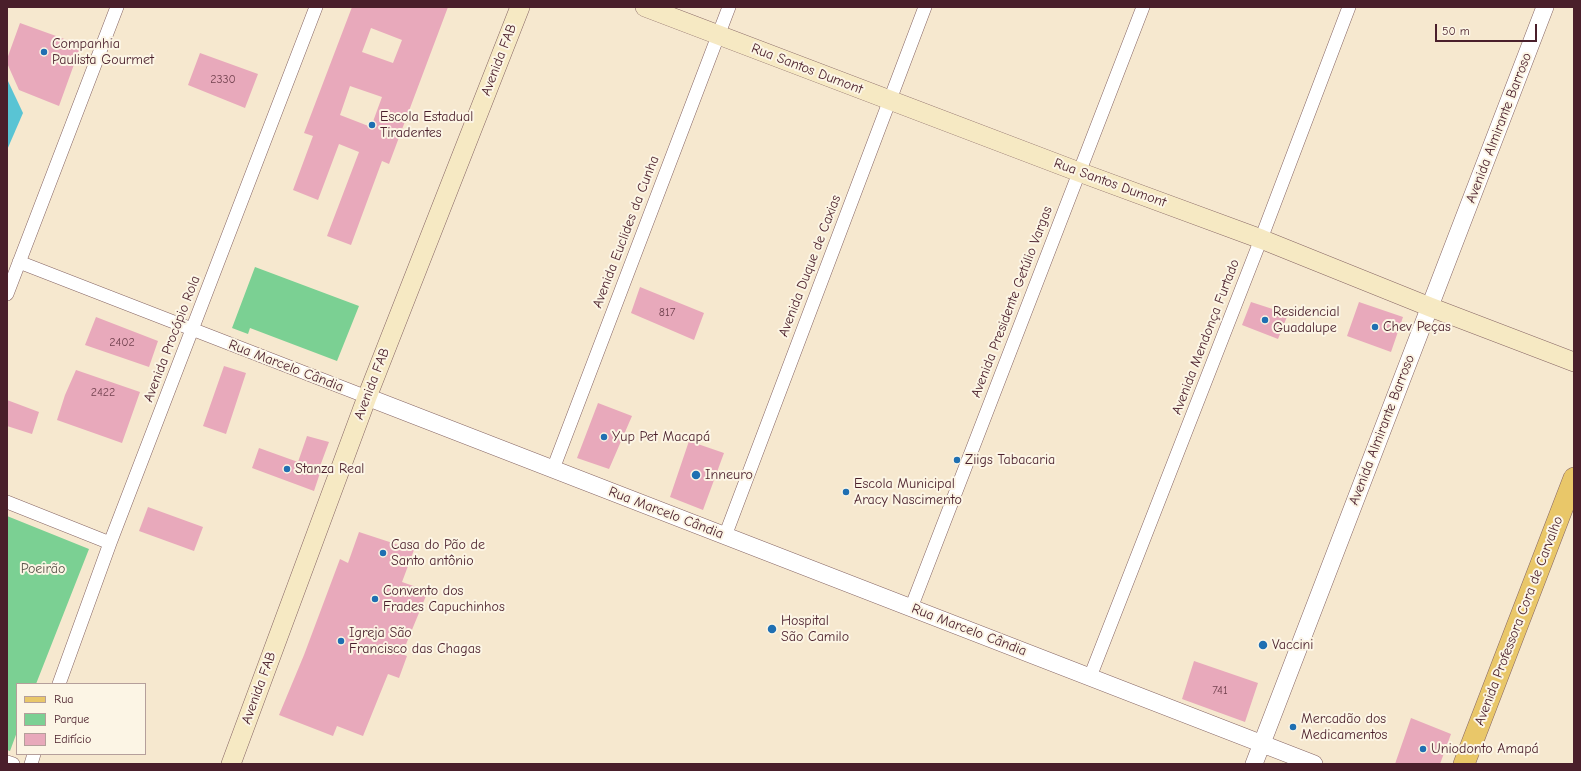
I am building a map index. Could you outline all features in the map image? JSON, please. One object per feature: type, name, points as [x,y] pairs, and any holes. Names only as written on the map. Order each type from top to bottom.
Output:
[{"type":"main road","name":"Avenida FAB","points":[[231,764],[367,397],[520,7]]},
{"type":"main road","name":"Rua Santos Dumont","points":[[645,7],[890,101],[1261,239],[1430,307],[1574,362]]},
{"type":"main road","name":"Avenida Professora Cora de Carvalho","points":[[1464,764],[1574,478]]},
{"type":"street","points":[[7,294],[117,7]]},
{"type":"street","name":"Avenida Procópio Rola","points":[[60,683],[110,543],[316,7]]},
{"type":"street","name":"Avenida Euclides da Cunha","points":[[553,469],[729,7]]},
{"type":"street","name":"Avenida Duque de Caxias","points":[[725,536],[925,7]]},
{"type":"street","name":"Avenida Presidente Getúlio Vargas","points":[[911,608],[1143,7]]},
{"type":"street","name":"Avenida Mendonça Furtado","points":[[1090,677],[1261,239],[1349,7]]},
{"type":"street","name":"Avenida Almirante Barroso","points":[[1254,764],[1545,7]]},
{"type":"street","name":"Rua Marcelo Cândia","points":[[19,262],[1314,764]]},
{"type":"street","points":[[7,502],[110,543]]},
{"type":"street","points":[[7,762],[13,764]]},
{"type":"green space","points":[[255,267],[359,306],[337,361],[250,328],[248,334],[232,328]]},
{"type":"green space","name":"Poeirão","points":[[7,516],[89,549],[36,683],[16,683],[16,735],[10,751],[7,750]]},
{"type":"water","points":[[7,79],[23,113],[7,150]]},
{"type":"building","points":[[352,7],[448,7],[389,164],[382,161],[351,245],[327,236],[359,152],[339,144],[318,200],[293,190],[313,136],[304,133]],"holes":[[[371,28],[402,40],[393,63],[362,52]],[[350,86],[382,97],[371,127],[340,115]]]},
{"type":"building","name":"Companhia Paulista Gourmet","points":[[20,23],[81,45],[59,106],[19,90],[7,63],[7,59]]},
{"type":"building","points":[[200,53],[258,74],[245,108],[188,85]]},
{"type":"building","points":[[640,287],[704,313],[694,340],[631,313]]},
{"type":"building","name":"Residencial Guadalupe","points":[[1251,302],[1288,314],[1278,339],[1242,325]]},
{"type":"building","name":"Chev Peças","points":[[1359,302],[1403,317],[1391,352],[1347,336]]},
{"type":"building","points":[[96,317],[158,341],[149,367],[85,345]]},
{"type":"building","points":[[224,366],[246,373],[226,434],[203,426]]},
{"type":"building","points":[[76,370],[140,392],[122,443],[57,420],[65,395]]},
{"type":"building","points":[[7,400],[39,412],[32,434],[7,426]]},
{"type":"building","name":"Yup Pet Macapá","points":[[598,403],[632,416],[609,469],[577,458]]},
{"type":"building","name":"Stanza Real","points":[[307,436],[329,442],[319,469],[321,470],[314,491],[252,468],[259,448],[298,462]]},
{"type":"building","name":"Inneuro","points":[[689,441],[724,453],[703,510],[670,497]]},
{"type":"building","points":[[148,507],[203,527],[194,551],[139,531]]},
{"type":"building","points":[[359,532],[414,550],[402,582],[428,591],[402,654],[407,656],[399,678],[388,674],[363,736],[337,726],[333,736],[279,715],[304,655],[340,559],[348,563]]},
{"type":"building","points":[[1194,661],[1258,683],[1245,722],[1182,699]]},
{"type":"building","name":"Uniodonto Amapá","points":[[1411,718],[1451,734],[1440,764],[1395,764]]},
{"type":"place","name":"Companhia Paulista Gourmet","points":[[44,52]]},
{"type":"place","name":"Escola Estadual Tiradentes","points":[[372,125]]},
{"type":"place","name":"Residencial Guadalupe","points":[[1265,320]]},
{"type":"place","name":"Chev Peças","points":[[1375,327]]},
{"type":"place","name":"Yup Pet Macapá","points":[[604,437]]},
{"type":"place","name":"Ziigs Tabacaria","points":[[957,460]]},
{"type":"place","name":"Stanza Real","points":[[287,469]]},
{"type":"place","name":"Inneuro","points":[[696,475]]},
{"type":"place","name":"Escola Municipal Aracy Nascimento","points":[[846,492]]},
{"type":"place","name":"Casa do Pão de Santo antônio","points":[[383,553]]},
{"type":"place","name":"Convento dos Frades Capuchinhos","points":[[375,599]]},
{"type":"place","name":"Hospital São Camilo","points":[[772,629]]},
{"type":"place","name":"Igreja São Francisco das Chagas","points":[[341,641]]},
{"type":"place","name":"Vaccini","points":[[1263,645]]},
{"type":"place","name":"Mercadão dos Medicamentos","points":[[1293,727]]},
{"type":"place","name":"Uniodonto Amapá","points":[[1423,749]]}]
